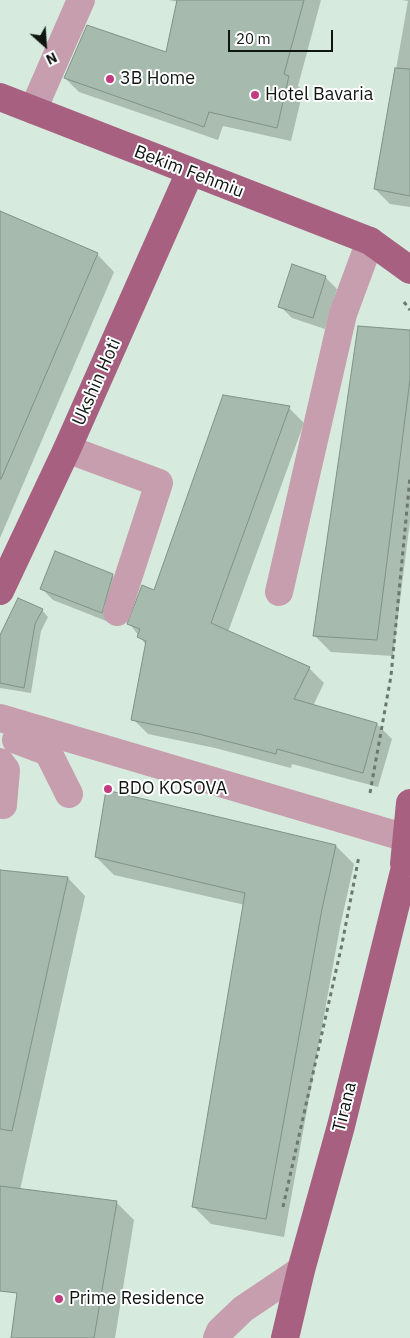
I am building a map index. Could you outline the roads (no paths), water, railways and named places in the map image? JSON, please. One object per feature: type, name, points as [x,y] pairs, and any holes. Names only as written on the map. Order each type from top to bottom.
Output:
[{"type":"main road","name":"Bekim Fehmiu","points":[[0,97],[374,243],[410,252]]},
{"type":"main road","name":"Ukshin Hoti","points":[[0,591],[67,450],[190,172]]},
{"type":"main road","name":"Bekim Fehmiu","points":[[374,243],[410,270]]},
{"type":"main road","points":[[374,243],[405,287]]},
{"type":"main road","name":"Tirana","points":[[285,1338],[301,1270],[341,1126],[408,851],[410,803]]},
{"type":"lane","points":[[33,110],[81,0]]},
{"type":"lane","points":[[279,592],[342,314],[374,243]]},
{"type":"lane","points":[[67,450],[158,483],[117,612]]},
{"type":"lane","points":[[0,718],[364,826],[408,851]]},
{"type":"lane","points":[[0,735],[48,752],[69,794]]},
{"type":"lane","points":[[0,762],[6,770],[3,805]]},
{"type":"lane","points":[[216,1338],[220,1331],[243,1309],[301,1270]]},
{"type":"place","name":"3B Home","points":[[110,79]]},
{"type":"place","name":"Hotel Bavaria","points":[[255,95]]},
{"type":"place","name":"BDO KOSOVA","points":[[108,789]]},
{"type":"place","name":"Prime Residence","points":[[59,1299]]}]
